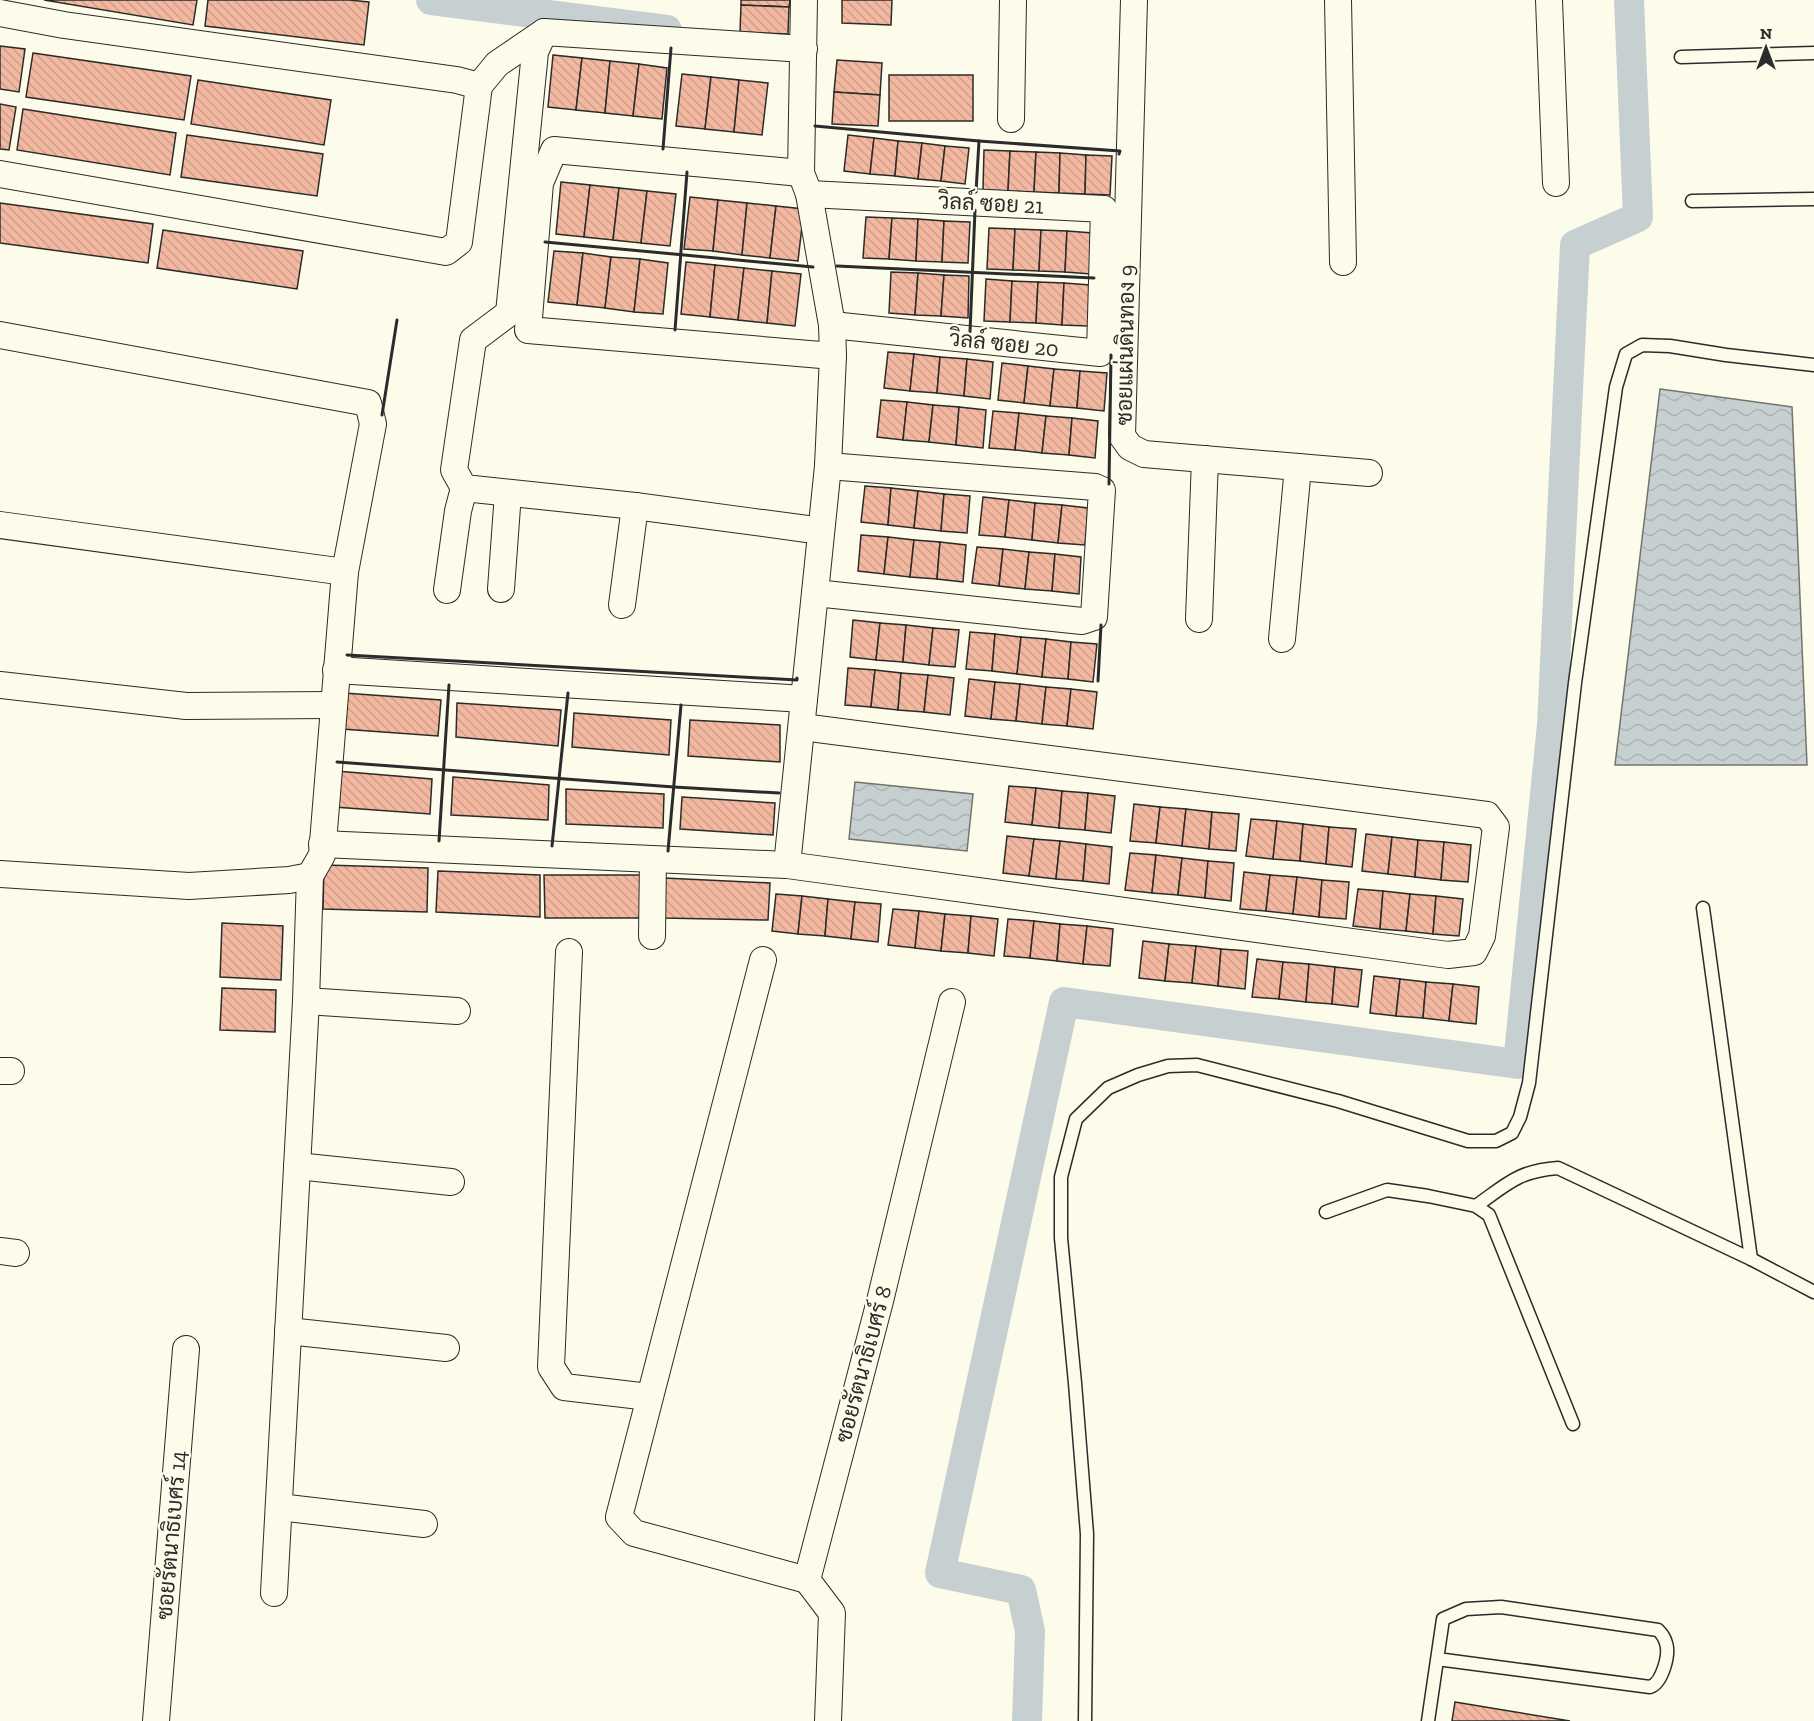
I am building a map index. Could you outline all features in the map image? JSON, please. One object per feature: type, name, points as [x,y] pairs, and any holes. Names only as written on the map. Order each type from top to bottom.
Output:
[{"type":"street","points":[[787,865],[828,466],[833,356],[832,325],[805,184],[804,0]]},
{"type":"street","points":[[1011,119],[1013,0]]},
{"type":"street","name":"ซอยแผ่นดินทอง 9","points":[[1134,0],[1122,436],[1130,447],[1144,454],[1369,473]]},
{"type":"street","points":[[1338,0],[1343,262]]},
{"type":"street","points":[[1549,0],[1556,183]]},
{"type":"street","points":[[0,13],[64,25],[457,80],[478,86]]},
{"type":"street","points":[[0,174],[446,252],[459,242],[478,86],[497,64],[544,32],[804,49]]},
{"type":"street","points":[[447,590],[458,511],[464,488],[454,470],[473,340],[510,313],[535,52],[544,32]]},
{"type":"street","points":[[805,184],[554,150],[540,183],[528,330],[833,356]]},
{"type":"street","name":"วิลล์ ซอย 21","points":[[805,184],[1104,209],[1101,277]]},
{"type":"street","name":"วิลล์ ซอย 20","points":[[832,325],[1100,353],[1101,277]]},
{"type":"street","points":[[0,335],[368,403],[373,424],[345,572],[322,855],[310,876],[306,1001],[274,1593]]},
{"type":"street","points":[[1199,619],[1205,459]]},
{"type":"street","points":[[815,593],[1082,621],[1094,617],[1102,490],[1095,487],[828,466]]},
{"type":"street","points":[[1282,639],[1298,467]]},
{"type":"street","points":[[464,488],[635,506],[807,529]]},
{"type":"street","points":[[501,589],[508,493]]},
{"type":"street","points":[[622,605],[635,506]]},
{"type":"street","points":[[0,525],[345,572]]},
{"type":"street","points":[[336,670],[804,699]]},
{"type":"street","points":[[0,685],[186,706],[333,705]]},
{"type":"street","points":[[322,844],[787,865],[1448,955],[1473,952],[1482,936],[1496,828],[1487,815],[802,727]]},
{"type":"street","points":[[652,936],[653,860]]},
{"type":"street","points":[[0,874],[189,886],[289,880],[310,876]]},
{"type":"street","points":[[569,952],[551,1367],[564,1387],[649,1397]]},
{"type":"street","points":[[763,960],[619,1517],[634,1533],[807,1580],[832,1613],[828,1721]]},
{"type":"street","points":[[306,1001],[457,1011]]},
{"type":"street","name":"ซอยรัตนาธิเบศร์ 8","points":[[807,1580],[880,1301],[952,1002]]},
{"type":"street","points":[[297,1166],[451,1182]]},
{"type":"street","points":[[288,1331],[446,1348]]},
{"type":"street","name":"ซอยรัตนาธิเบศร์ 14","points":[[156,1721],[186,1348]]},
{"type":"street","points":[[279,1507],[424,1524]]},
{"type":"lane","points":[[1682,57],[1814,53]]},
{"type":"lane","points":[[1692,201],[1814,199]]},
{"type":"lane","points":[[1085,1721],[1087,1534],[1076,1383],[1061,1238],[1061,1177],[1076,1119],[1108,1088],[1138,1075],[1168,1066],[1197,1065],[1338,1101],[1468,1141],[1496,1141],[1512,1133],[1520,1117],[1529,1083],[1579,659],[1616,387],[1626,354],[1642,345],[1670,346],[1814,365]]},
{"type":"lane","points":[[1703,908],[1751,1259]]},
{"type":"lane","points":[[1476,1206],[1516,1177],[1539,1169],[1558,1168],[1751,1259],[1814,1292]]},
{"type":"lane","points":[[1326,1212],[1387,1190],[1476,1206],[1489,1215],[1573,1424]]},
{"type":"lane","points":[[1428,1721],[1437,1659],[1443,1619],[1466,1609],[1501,1606],[1658,1630],[1666,1643],[1661,1678],[1656,1685],[1650,1687],[1437,1659]]},
{"type":"water","points":[[1660,389],[1792,407],[1807,765],[1615,765]]},
{"type":"water","points":[[855,782],[973,794],[967,851],[849,839]]},
{"type":"building","points":[[44,0],[197,0],[193,25]]},
{"type":"building","points":[[208,0],[369,2],[364,45],[205,26]]},
{"type":"building","points":[[741,0],[790,0],[789,7],[741,5]]},
{"type":"building","points":[[842,0],[892,0],[891,25],[842,23]]},
{"type":"building","points":[[741,5],[789,7],[788,34],[740,32]]},
{"type":"building","points":[[0,46],[25,49],[19,92],[0,89]]},
{"type":"building","points":[[33,53],[191,76],[184,120],[26,97]]},
{"type":"building","points":[[553,55],[582,58],[576,110],[548,107]]},
{"type":"building","points":[[582,58],[610,61],[605,113],[576,110]]},
{"type":"building","points":[[837,60],[882,63],[880,95],[834,92]]},
{"type":"building","points":[[610,61],[639,64],[633,116],[605,113]]},
{"type":"building","points":[[639,64],[667,68],[662,119],[633,116]]},
{"type":"building","points":[[682,74],[711,77],[705,129],[676,126]]},
{"type":"building","points":[[889,75],[973,75],[973,121],[889,121]]},
{"type":"building","points":[[711,77],[739,80],[734,132],[705,129]]},
{"type":"building","points":[[198,80],[331,100],[324,145],[191,124]]},
{"type":"building","points":[[739,80],[768,83],[762,135],[734,132]]},
{"type":"building","points":[[834,92],[880,95],[878,126],[832,124]]},
{"type":"building","points":[[0,104],[16,107],[9,150],[0,149]]},
{"type":"building","points":[[23,109],[176,133],[170,175],[17,150]]},
{"type":"building","points":[[187,135],[323,154],[317,196],[181,177]]},
{"type":"building","points":[[848,135],[874,138],[870,174],[844,171]]},
{"type":"building","points":[[874,138],[898,141],[895,176],[870,174]]},
{"type":"building","points":[[898,141],[922,143],[918,179],[895,176]]},
{"type":"building","points":[[922,143],[945,146],[941,181],[918,179]]},
{"type":"building","points":[[945,146],[969,148],[965,184],[941,181]]},
{"type":"building","points":[[984,150],[1010,151],[1008,191],[983,190]]},
{"type":"building","points":[[1010,151],[1036,152],[1034,192],[1008,191]]},
{"type":"building","points":[[1036,152],[1060,153],[1059,193],[1034,192]]},
{"type":"building","points":[[1060,153],[1086,155],[1085,194],[1059,193]]},
{"type":"building","points":[[1086,155],[1112,156],[1110,195],[1085,194]]},
{"type":"building","points":[[561,182],[590,185],[584,237],[556,234]]},
{"type":"building","points":[[590,185],[619,188],[613,240],[584,237]]},
{"type":"building","points":[[619,188],[647,191],[641,243],[613,240]]},
{"type":"building","points":[[647,191],[676,194],[670,246],[641,243]]},
{"type":"building","points":[[690,197],[718,200],[713,251],[684,249]]},
{"type":"building","points":[[718,200],[747,203],[742,255],[713,251]]},
{"type":"building","points":[[0,203],[153,224],[148,263],[0,243]]},
{"type":"building","points":[[747,203],[776,206],[770,258],[742,255]]},
{"type":"building","points":[[776,206],[804,209],[798,261],[770,258]]},
{"type":"building","points":[[866,217],[892,218],[889,259],[863,258]]},
{"type":"building","points":[[892,218],[918,219],[916,261],[889,259]]},
{"type":"building","points":[[918,219],[944,221],[942,262],[916,261]]},
{"type":"building","points":[[944,221],[970,222],[968,263],[942,262]]},
{"type":"building","points":[[989,228],[1015,229],[1013,270],[987,269]]},
{"type":"building","points":[[1015,229],[1041,230],[1039,271],[1013,270]]},
{"type":"building","points":[[163,230],[303,251],[297,289],[157,268]]},
{"type":"building","points":[[1041,230],[1067,231],[1065,272],[1039,271]]},
{"type":"building","points":[[1067,231],[1093,233],[1091,274],[1065,272]]},
{"type":"building","points":[[554,251],[583,253],[577,305],[548,302]]},
{"type":"building","points":[[583,253],[611,257],[605,308],[577,305]]},
{"type":"building","points":[[611,257],[640,259],[634,312],[605,308]]},
{"type":"building","points":[[640,259],[668,263],[663,314],[634,312]]},
{"type":"building","points":[[686,262],[715,265],[710,317],[681,314]]},
{"type":"building","points":[[715,265],[744,268],[738,320],[710,317]]},
{"type":"building","points":[[744,268],[772,271],[767,323],[738,320]]},
{"type":"building","points":[[772,271],[801,274],[795,326],[767,323]]},
{"type":"building","points":[[891,272],[918,273],[915,315],[889,313]]},
{"type":"building","points":[[918,273],[944,275],[941,316],[915,315]]},
{"type":"building","points":[[944,275],[969,276],[968,318],[941,316]]},
{"type":"building","points":[[986,279],[1012,281],[1010,322],[984,321]]},
{"type":"building","points":[[1012,281],[1038,282],[1036,323],[1010,322]]},
{"type":"building","points":[[1038,282],[1064,283],[1062,325],[1036,323]]},
{"type":"building","points":[[1064,283],[1090,285],[1088,326],[1062,325]]},
{"type":"building","points":[[888,352],[914,354],[910,391],[884,388]]},
{"type":"building","points":[[914,354],[940,357],[937,393],[910,391]]},
{"type":"building","points":[[940,357],[967,359],[964,396],[937,393]]},
{"type":"building","points":[[967,359],[993,362],[990,399],[964,396]]},
{"type":"building","points":[[1002,363],[1028,366],[1024,403],[998,400]]},
{"type":"building","points":[[1028,366],[1054,369],[1050,406],[1024,403]]},
{"type":"building","points":[[1054,369],[1080,371],[1077,408],[1050,406]]},
{"type":"building","points":[[1080,371],[1107,373],[1104,411],[1077,408]]},
{"type":"building","points":[[881,400],[907,402],[903,440],[877,437]]},
{"type":"building","points":[[907,402],[933,405],[929,442],[903,440]]},
{"type":"building","points":[[933,405],[959,407],[956,445],[929,442]]},
{"type":"building","points":[[959,407],[986,410],[983,448],[956,445]]},
{"type":"building","points":[[993,411],[1019,413],[1015,450],[989,448]]},
{"type":"building","points":[[1019,413],[1046,416],[1042,453],[1015,450]]},
{"type":"building","points":[[1046,416],[1072,418],[1069,455],[1042,453]]},
{"type":"building","points":[[1072,418],[1098,421],[1095,458],[1069,455]]},
{"type":"building","points":[[865,486],[891,488],[888,525],[861,522]]},
{"type":"building","points":[[891,488],[918,491],[914,528],[888,525]]},
{"type":"building","points":[[918,491],[944,494],[941,531],[914,528]]},
{"type":"building","points":[[944,494],[970,496],[967,533],[941,531]]},
{"type":"building","points":[[983,497],[1009,500],[1005,537],[979,535]]},
{"type":"building","points":[[1009,500],[1035,503],[1032,540],[1005,537]]},
{"type":"building","points":[[1035,503],[1062,505],[1058,543],[1032,540]]},
{"type":"building","points":[[1062,505],[1088,508],[1085,545],[1058,543]]},
{"type":"building","points":[[861,535],[888,537],[884,574],[858,571]]},
{"type":"building","points":[[888,537],[914,540],[910,577],[884,574]]},
{"type":"building","points":[[914,540],[940,542],[937,579],[910,577]]},
{"type":"building","points":[[940,542],[966,545],[963,582],[937,579]]},
{"type":"building","points":[[977,547],[1003,549],[999,586],[972,583]]},
{"type":"building","points":[[1003,549],[1029,552],[1025,589],[999,586]]},
{"type":"building","points":[[1029,552],[1055,554],[1052,591],[1025,589]]},
{"type":"building","points":[[1055,554],[1081,557],[1079,594],[1052,591]]},
{"type":"building","points":[[853,620],[880,623],[876,660],[850,657]]},
{"type":"building","points":[[880,623],[906,625],[903,662],[876,660]]},
{"type":"building","points":[[906,625],[933,628],[929,665],[903,662]]},
{"type":"building","points":[[933,628],[959,630],[955,667],[929,665]]},
{"type":"building","points":[[970,632],[995,634],[992,671],[966,669]]},
{"type":"building","points":[[995,634],[1021,637],[1017,674],[992,671]]},
{"type":"building","points":[[1021,637],[1046,639],[1042,677],[1017,674]]},
{"type":"building","points":[[1046,639],[1071,642],[1068,679],[1042,677]]},
{"type":"building","points":[[1071,642],[1097,644],[1093,682],[1068,679]]},
{"type":"building","points":[[848,668],[875,670],[871,707],[845,705]]},
{"type":"building","points":[[875,670],[901,673],[898,710],[871,707]]},
{"type":"building","points":[[901,673],[928,675],[924,712],[898,710]]},
{"type":"building","points":[[928,675],[954,678],[950,715],[924,712]]},
{"type":"building","points":[[969,679],[995,682],[991,719],[965,716]]},
{"type":"building","points":[[995,682],[1020,684],[1016,721],[991,719]]},
{"type":"building","points":[[1020,684],[1046,687],[1042,724],[1016,721]]},
{"type":"building","points":[[1046,687],[1071,689],[1067,726],[1042,724]]},
{"type":"building","points":[[1071,689],[1097,692],[1093,729],[1067,726]]},
{"type":"building","points":[[344,693],[441,700],[438,736],[342,729]]},
{"type":"building","points":[[457,703],[561,710],[558,746],[456,737]]},
{"type":"building","points":[[574,713],[671,720],[669,755],[572,747]]},
{"type":"building","points":[[690,720],[780,725],[780,762],[688,756]]},
{"type":"building","points":[[336,771],[432,779],[430,814],[334,807]]},
{"type":"building","points":[[453,777],[549,785],[548,820],[451,815]]},
{"type":"building","points":[[1009,786],[1036,788],[1032,825],[1005,822]]},
{"type":"building","points":[[1036,788],[1062,791],[1059,828],[1032,825]]},
{"type":"building","points":[[566,789],[664,794],[663,828],[566,824]]},
{"type":"building","points":[[1062,791],[1088,793],[1085,830],[1059,828]]},
{"type":"building","points":[[1088,793],[1115,796],[1111,833],[1085,830]]},
{"type":"building","points":[[682,797],[775,803],[773,835],[680,829]]},
{"type":"building","points":[[1134,804],[1160,807],[1156,843],[1130,841]]},
{"type":"building","points":[[1160,807],[1186,809],[1182,846],[1156,843]]},
{"type":"building","points":[[1186,809],[1212,812],[1209,849],[1182,846]]},
{"type":"building","points":[[1212,812],[1239,814],[1236,851],[1209,849]]},
{"type":"building","points":[[1251,819],[1277,821],[1273,859],[1246,856]]},
{"type":"building","points":[[1277,821],[1303,824],[1300,861],[1273,859]]},
{"type":"building","points":[[1303,824],[1329,827],[1326,864],[1300,861]]},
{"type":"building","points":[[1329,827],[1356,829],[1352,867],[1326,864]]},
{"type":"building","points":[[1366,834],[1392,837],[1388,874],[1362,871]]},
{"type":"building","points":[[1007,836],[1034,839],[1029,876],[1003,873]]},
{"type":"building","points":[[1392,837],[1418,840],[1415,877],[1388,874]]},
{"type":"building","points":[[1034,839],[1060,841],[1056,879],[1029,876]]},
{"type":"building","points":[[1418,840],[1444,842],[1441,880],[1415,877]]},
{"type":"building","points":[[1060,841],[1086,844],[1083,881],[1056,879]]},
{"type":"building","points":[[1444,842],[1471,845],[1468,882],[1441,880]]},
{"type":"building","points":[[1086,844],[1112,847],[1109,884],[1083,881]]},
{"type":"building","points":[[1130,853],[1156,855],[1152,893],[1125,890]]},
{"type":"building","points":[[1156,855],[1182,858],[1178,895],[1152,893]]},
{"type":"building","points":[[1182,858],[1208,861],[1205,898],[1178,895]]},
{"type":"building","points":[[1208,861],[1234,863],[1231,901],[1205,898]]},
{"type":"building","points":[[324,865],[428,868],[427,912],[323,909]]},
{"type":"building","points":[[438,871],[540,875],[540,917],[436,912]]},
{"type":"building","points":[[1244,872],[1270,875],[1266,911],[1240,909]]},
{"type":"building","points":[[544,875],[647,875],[647,918],[545,918]]},
{"type":"building","points":[[1270,875],[1297,877],[1293,914],[1266,911]]},
{"type":"building","points":[[1297,877],[1322,880],[1319,917],[1293,914]]},
{"type":"building","points":[[664,878],[770,883],[768,920],[663,918]]},
{"type":"building","points":[[1322,880],[1349,882],[1346,919],[1319,917]]},
{"type":"building","points":[[1358,889],[1383,891],[1380,929],[1353,926]]},
{"type":"building","points":[[1383,891],[1410,894],[1406,931],[1380,929]]},
{"type":"building","points":[[776,894],[802,896],[798,934],[772,931]]},
{"type":"building","points":[[1410,894],[1436,896],[1433,934],[1406,931]]},
{"type":"building","points":[[802,896],[828,899],[825,936],[798,934]]},
{"type":"building","points":[[1436,896],[1463,899],[1459,936],[1433,934]]},
{"type":"building","points":[[828,899],[855,902],[851,939],[825,936]]},
{"type":"building","points":[[855,902],[881,904],[878,942],[851,939]]},
{"type":"building","points":[[893,909],[919,911],[915,948],[888,945]]},
{"type":"building","points":[[919,911],[945,914],[941,951],[915,948]]},
{"type":"building","points":[[945,914],[971,916],[968,953],[941,951]]},
{"type":"building","points":[[971,916],[998,919],[994,956],[968,953]]},
{"type":"building","points":[[1008,919],[1034,921],[1030,958],[1004,956]]},
{"type":"building","points":[[1034,921],[1060,924],[1057,961],[1030,958]]},
{"type":"building","points":[[222,923],[283,926],[281,980],[220,977]]},
{"type":"building","points":[[1060,924],[1087,926],[1083,964],[1057,961]]},
{"type":"building","points":[[1087,926],[1113,929],[1110,966],[1083,964]]},
{"type":"building","points":[[1143,941],[1169,944],[1165,981],[1139,978]]},
{"type":"building","points":[[1169,944],[1196,946],[1192,983],[1165,981]]},
{"type":"building","points":[[1196,946],[1221,949],[1218,986],[1192,983]]},
{"type":"building","points":[[1221,949],[1248,951],[1245,989],[1218,986]]},
{"type":"building","points":[[1257,959],[1283,962],[1279,999],[1252,997]]},
{"type":"building","points":[[1283,962],[1309,964],[1306,1002],[1279,999]]},
{"type":"building","points":[[1309,964],[1335,967],[1332,1004],[1306,1002]]},
{"type":"building","points":[[1335,967],[1362,970],[1358,1007],[1332,1004]]},
{"type":"building","points":[[1374,976],[1400,979],[1396,1016],[1370,1013]]},
{"type":"building","points":[[1400,979],[1426,982],[1423,1018],[1396,1016]]},
{"type":"building","points":[[1426,982],[1453,984],[1449,1021],[1423,1018]]},
{"type":"building","points":[[1453,984],[1479,987],[1476,1024],[1449,1021]]},
{"type":"building","points":[[222,988],[276,990],[275,1032],[220,1030]]},
{"type":"building","points":[[1455,1702],[1570,1721],[1452,1721]]},
{"type":"waterway","points":[[431,0],[667,30]]},
{"type":"waterway","points":[[1027,1721],[1030,1631],[1021,1590],[940,1573],[1064,1002],[1518,1064],[1552,725],[1575,245],[1638,217],[1629,0]]},
{"type":"wall","points":[[663,149],[671,48]]},
{"type":"wall","points":[[815,126],[1120,151],[1119,154]]},
{"type":"wall","points":[[976,192],[979,141]]},
{"type":"wall","points":[[675,330],[687,172]]},
{"type":"wall","points":[[970,332],[975,210]]},
{"type":"wall","points":[[545,242],[813,267]]},
{"type":"wall","points":[[837,266],[1094,278]]},
{"type":"wall","points":[[382,415],[397,320]]},
{"type":"wall","points":[[1109,484],[1111,355]]},
{"type":"wall","points":[[1098,681],[1101,625]]},
{"type":"wall","points":[[347,655],[797,680],[797,678]]},
{"type":"wall","points":[[439,841],[449,685]]},
{"type":"wall","points":[[552,846],[568,693]]},
{"type":"wall","points":[[668,851],[681,705]]},
{"type":"wall","points":[[337,762],[779,793]]}]
